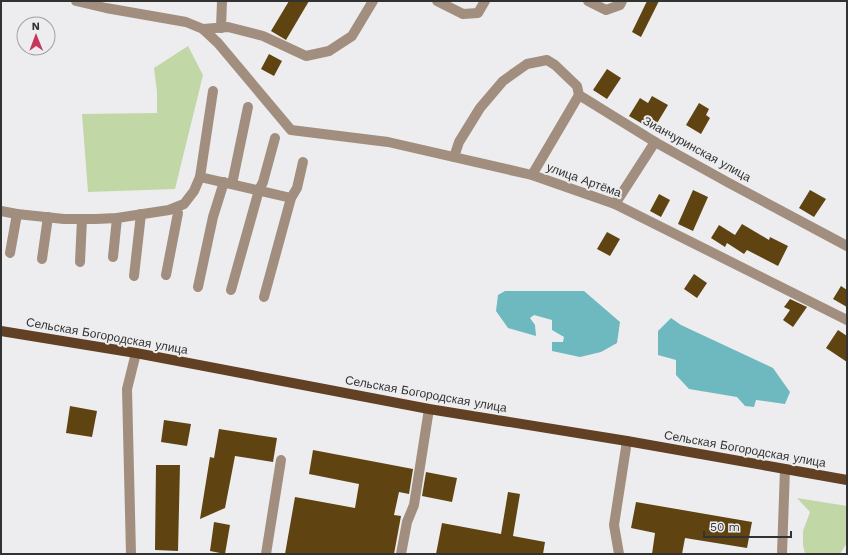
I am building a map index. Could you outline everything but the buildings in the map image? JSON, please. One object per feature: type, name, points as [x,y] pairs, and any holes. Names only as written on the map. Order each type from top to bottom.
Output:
[{"type":"main road","name":"Сельская Богородская улица","points":[[1,330],[136,353],[429,409],[627,441],[847,480]]},
{"type":"street","points":[[76,1],[106,8],[186,22],[203,28],[228,27],[262,36],[306,56],[329,51],[352,36],[373,1]]},
{"type":"street","points":[[221,28],[222,1]]},
{"type":"street","points":[[437,1],[463,14],[478,13],[485,1]]},
{"type":"street","points":[[588,1],[606,10],[620,5],[622,1]]},
{"type":"street","name":"улица Артёма","points":[[203,28],[218,43],[291,130],[388,142],[532,175],[615,204],[847,320]]},
{"type":"street","name":"Зианчуринская улица","points":[[454,157],[459,142],[480,108],[503,81],[527,64],[547,60],[555,65],[578,86],[579,95],[655,142],[847,246]]},
{"type":"street","points":[[1,211],[64,220],[117,218],[169,210],[184,204],[194,192],[200,177],[213,92]]},
{"type":"street","points":[[532,175],[579,95]]},
{"type":"street","points":[[198,287],[213,218],[228,183],[248,107]]},
{"type":"street","points":[[231,290],[275,138]]},
{"type":"street","points":[[615,204],[655,142]]},
{"type":"street","points":[[264,297],[291,198],[297,188],[303,162]]},
{"type":"street","points":[[200,177],[291,198]]},
{"type":"street","points":[[166,275],[178,213],[175,208]]},
{"type":"street","points":[[10,253],[17,214]]},
{"type":"street","points":[[134,276],[141,214]]},
{"type":"street","points":[[42,259],[48,217]]},
{"type":"street","points":[[113,257],[117,218]]},
{"type":"street","points":[[80,262],[82,219]]},
{"type":"street","points":[[130,554],[127,389],[136,353]]},
{"type":"street","points":[[401,554],[407,522],[414,505],[429,409]]},
{"type":"street","points":[[619,554],[614,525],[627,441]]},
{"type":"street","points":[[266,554],[280,460]]},
{"type":"street","points":[[782,554],[785,469]]},
{"type":"green space","points":[[188,46],[203,75],[175,189],[88,192],[82,114],[157,113],[157,92],[154,68]]},
{"type":"green space","points":[[797,498],[847,506],[847,543],[840,554],[805,554],[803,545],[803,531],[810,512]]},
{"type":"water","points":[[505,291],[584,291],[620,322],[617,343],[601,352],[580,357],[552,351],[552,342],[563,342],[564,337],[552,330],[552,320],[534,315],[530,318],[535,325],[536,336],[508,328],[496,311],[498,295]]},
{"type":"water","points":[[671,318],[681,325],[773,368],[790,392],[785,404],[756,400],[754,407],[745,406],[737,397],[689,389],[676,375],[676,360],[658,355],[658,331]]}]
